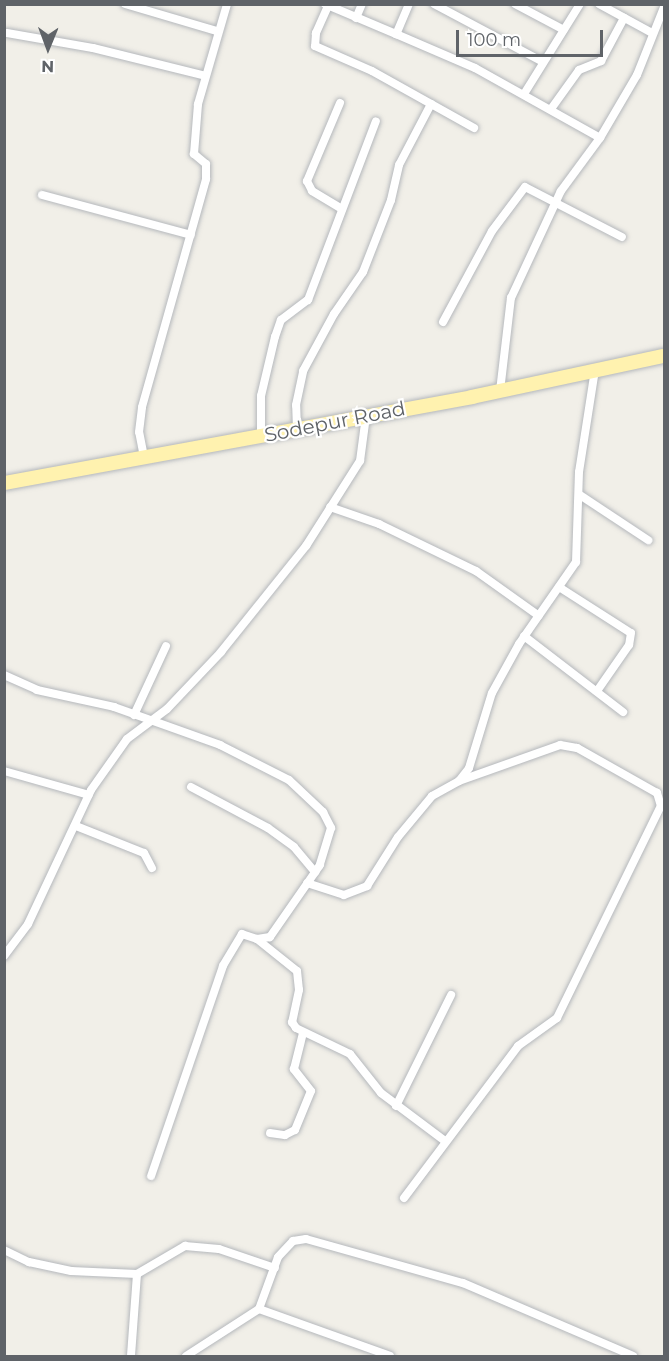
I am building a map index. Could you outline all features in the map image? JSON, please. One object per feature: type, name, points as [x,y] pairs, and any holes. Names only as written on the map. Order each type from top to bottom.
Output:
[{"type":"main road","name":"Sodepur Road","points":[[4,483],[500,391],[664,356]]},
{"type":"street","points":[[125,4],[217,31]]},
{"type":"street","points":[[144,457],[139,432],[142,406],[206,178],[206,164],[194,154],[198,104],[217,31],[227,4]]},
{"type":"street","points":[[356,18],[362,4]]},
{"type":"street","points":[[396,34],[409,4]]},
{"type":"street","points":[[434,4],[543,62]]},
{"type":"street","points":[[515,4],[564,30]]},
{"type":"street","points":[[524,94],[580,4]]},
{"type":"street","points":[[600,4],[652,33]]},
{"type":"street","points":[[474,128],[372,70],[315,46],[316,33],[326,5],[475,68],[600,138]]},
{"type":"street","points":[[500,391],[511,298],[556,201],[600,138],[637,75],[664,7]]},
{"type":"street","points":[[551,109],[579,70],[601,61],[624,18]]},
{"type":"street","points":[[7,33],[93,48],[206,76]]},
{"type":"street","points":[[340,103],[306,181],[312,191],[342,209]]},
{"type":"street","points":[[297,429],[296,405],[303,372],[334,314],[363,272],[391,200],[399,165],[431,104]]},
{"type":"street","points":[[261,436],[261,396],[281,320],[308,300],[376,121]]},
{"type":"street","points":[[443,322],[492,231],[520,190],[533,188],[622,237]]},
{"type":"street","points":[[42,195],[190,235]]},
{"type":"street","points":[[459,781],[469,768],[492,693],[524,636],[576,562],[579,495],[595,370]]},
{"type":"street","points":[[6,951],[28,924],[89,795],[127,739],[166,709],[253,615],[330,507],[360,461],[366,416]]},
{"type":"street","points":[[579,495],[648,540]]},
{"type":"street","points":[[330,507],[379,524],[476,572],[539,616]]},
{"type":"street","points":[[559,587],[631,633],[629,645],[597,691]]},
{"type":"street","points":[[524,636],[623,712]]},
{"type":"street","points":[[134,715],[166,646]]},
{"type":"street","points":[[4,675],[38,690],[134,715],[220,745],[289,780],[323,812],[331,828],[315,872],[270,937],[257,939]]},
{"type":"street","points":[[307,883],[344,895],[367,886],[398,837],[432,796],[459,781],[560,745],[577,748],[657,793],[661,806],[557,1018],[518,1046],[404,1198]]},
{"type":"street","points":[[4,771],[89,795]]},
{"type":"street","points":[[191,787],[268,828],[294,847],[315,872]]},
{"type":"street","points":[[76,826],[144,853],[152,868]]},
{"type":"street","points":[[151,1176],[223,966],[242,934],[257,939],[297,971],[299,990],[292,1022],[303,1033],[350,1054],[396,1106],[445,1141]]},
{"type":"street","points":[[396,1106],[451,995]]},
{"type":"street","points":[[270,1133],[285,1136],[295,1130],[311,1091],[294,1069],[303,1033]]},
{"type":"street","points":[[186,1356],[259,1309],[278,1257],[293,1241],[329,1244],[463,1283],[633,1356]]},
{"type":"street","points":[[4,1250],[21,1260],[71,1271],[137,1274],[184,1246],[219,1250],[275,1268]]},
{"type":"street","points":[[131,1356],[137,1274]]},
{"type":"street","points":[[259,1309],[390,1356]]}]
